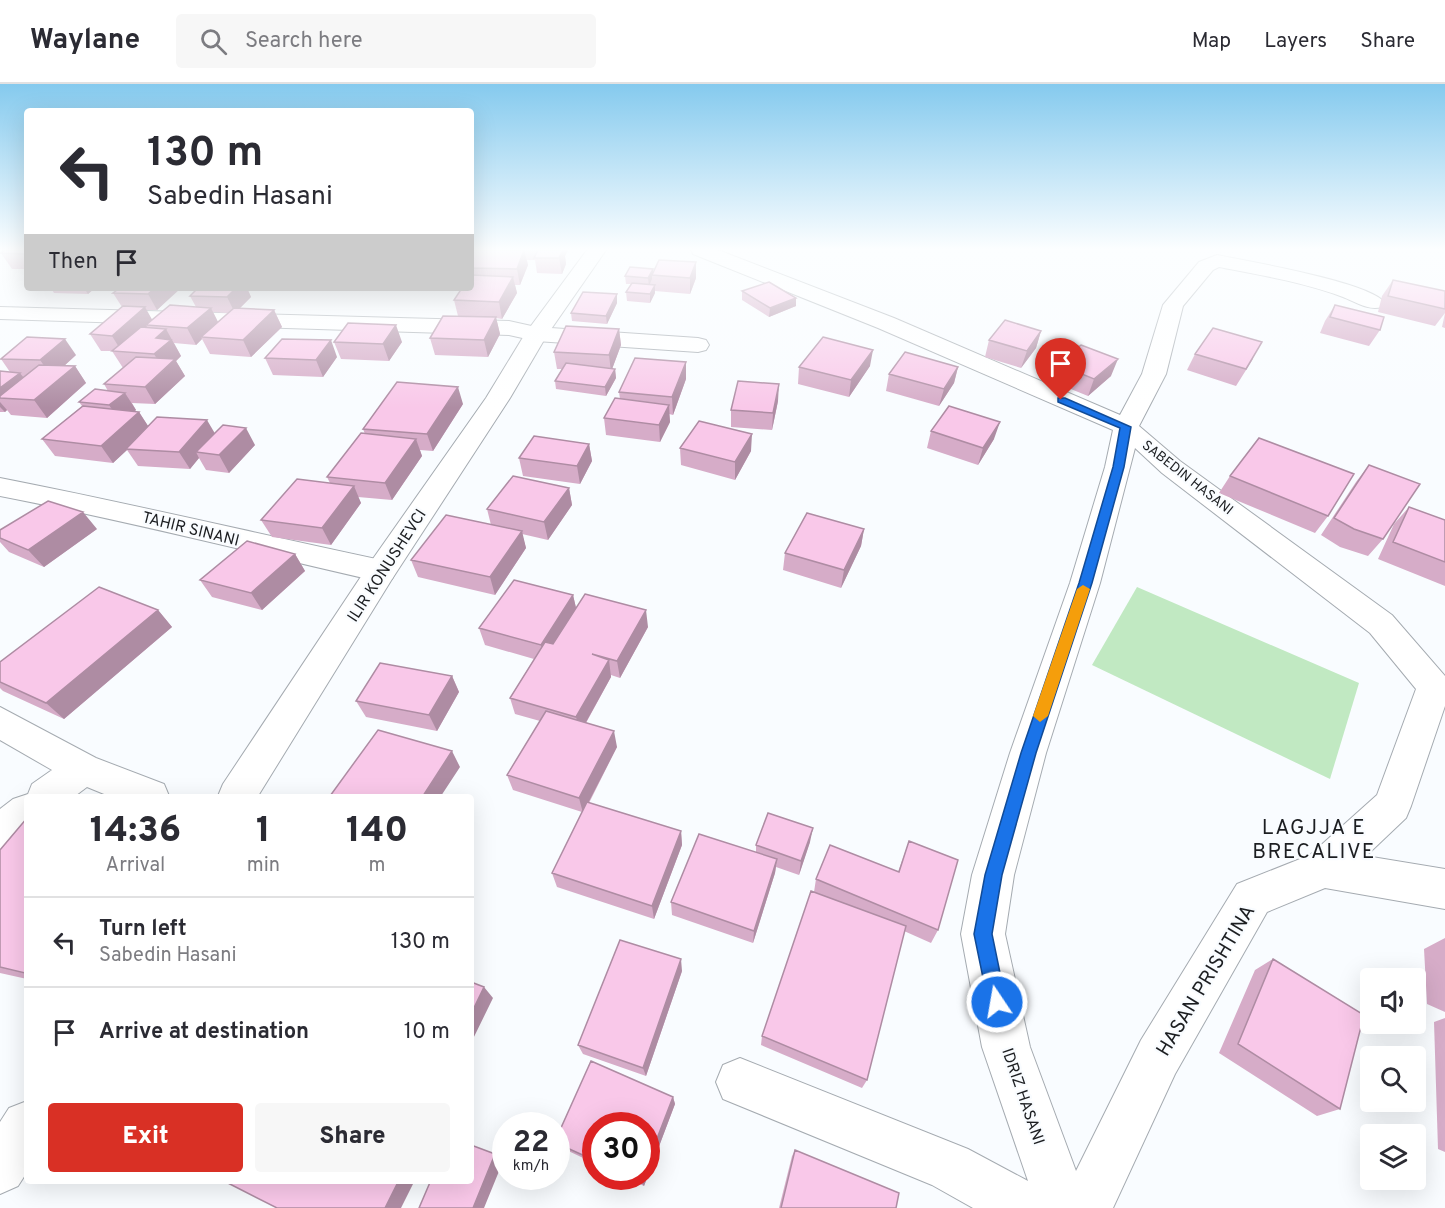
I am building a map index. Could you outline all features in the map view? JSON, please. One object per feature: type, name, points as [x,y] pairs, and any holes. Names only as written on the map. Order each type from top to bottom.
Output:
[{"type":"street","name":"ILIR KONUSHEVCI","points":[[238,794],[381,571],[498,398],[536,334],[559,302]]},
{"type":"street","name":"SABEDIN HASANI","points":[[834,302],[1126,427],[1171,467],[1382,624],[1441,688],[1392,806],[1324,869]]},
{"type":"street","name":"IDRIZ HASANI","points":[[1064,1208],[1006,1047],[983,934],[993,875],[1035,732],[1085,583],[1119,467],[1126,427],[1154,374],[1175,302]]},
{"type":"street","points":[[0,313],[509,328],[536,334],[698,345]]},
{"type":"street","name":"TAHIR SINANI","points":[[0,486],[113,509],[220,536],[381,571]]},
{"type":"street","points":[[0,722],[83,769],[145,794]]},
{"type":"street","points":[[49,794],[83,769]]},
{"type":"street","points":[[0,832],[24,813]]},
{"type":"street","points":[[1324,869],[1445,889]]},
{"type":"street","name":"HASAN PRISHTINA","points":[[1086,1208],[1158,1057],[1252,898],[1324,869]]},
{"type":"street","points":[[740,1082],[950,1167],[1025,1208]]},
{"type":"street","points":[[0,1168],[24,1131]]},
{"type":"green space","points":[[1137,587],[1359,683],[1330,779],[1092,665]]},
{"type":"building","points":[[577,302],[613,302],[606,316],[571,313]]},
{"type":"building","points":[[761,302],[784,302],[770,308]]},
{"type":"building","points":[[1416,302],[1445,302],[1445,309]]},
{"type":"building","points":[[170,305],[211,308],[187,328],[146,325]]},
{"type":"building","points":[[1335,305],[1384,317],[1380,330],[1330,317]]},
{"type":"building","points":[[123,306],[145,307],[112,336],[90,334]]},
{"type":"building","points":[[234,308],[274,310],[243,340],[201,337]]},
{"type":"building","points":[[443,316],[496,317],[484,340],[430,338]]},
{"type":"building","points":[[1005,320],[1041,331],[1027,351],[989,340]]},
{"type":"building","points":[[348,323],[396,325],[383,344],[334,342]]},
{"type":"building","points":[[566,326],[619,329],[609,355],[554,352]]},
{"type":"building","points":[[141,327],[166,329],[156,338],[171,340],[154,354],[112,351]]},
{"type":"building","points":[[1213,328],[1262,342],[1246,369],[1195,354]]},
{"type":"building","points":[[27,337],[65,339],[40,360],[1,359]]},
{"type":"building","points":[[823,337],[873,350],[851,380],[799,367]]},
{"type":"building","points":[[282,339],[331,340],[316,360],[265,358]]},
{"type":"building","points":[[1081,345],[1118,359],[1094,379],[1057,364]]},
{"type":"building","points":[[905,352],[958,367],[944,389],[889,374]]},
{"type":"building","points":[[136,357],[175,359],[145,387],[104,384]]},
{"type":"building","points":[[635,358],[686,362],[672,397],[619,392]]},
{"type":"building","points":[[566,363],[615,369],[605,387],[555,381]]},
{"type":"building","points":[[39,365],[75,366],[34,400],[0,398],[0,396]]},
{"type":"building","points":[[0,371],[20,373],[0,388]]},
{"type":"building","points":[[738,381],[779,384],[773,413],[731,410]]},
{"type":"building","points":[[397,382],[458,387],[427,434],[363,429]]},
{"type":"building","points":[[95,389],[125,393],[109,405],[79,402]]},
{"type":"building","points":[[615,398],[669,405],[659,425],[604,418]]},
{"type":"building","points":[[83,406],[139,412],[101,446],[42,439]]},
{"type":"building","points":[[949,406],[1000,422],[983,448],[931,431]]},
{"type":"building","points":[[157,417],[207,420],[179,452],[126,449]]},
{"type":"building","points":[[699,421],[752,434],[735,462],[680,448]]},
{"type":"building","points":[[223,425],[246,428],[219,455],[196,452]]},
{"type":"building","points":[[361,433],[416,439],[385,483],[327,477]]},
{"type":"building","points":[[534,436],[589,444],[577,466],[519,458]]},
{"type":"building","points":[[1259,438],[1354,474],[1328,516],[1230,476]]},
{"type":"building","points":[[1369,465],[1420,484],[1383,539],[1354,529],[1334,518]]},
{"type":"building","points":[[513,476],[569,488],[544,522],[487,509]]},
{"type":"building","points":[[297,479],[354,486],[322,528],[261,520]]},
{"type":"building","points":[[48,501],[83,512],[28,550],[0,538],[0,530]]},
{"type":"building","points":[[1409,507],[1445,520],[1445,562],[1393,542]]},
{"type":"building","points":[[807,513],[864,529],[844,570],[785,553]]},
{"type":"building","points":[[446,515],[522,531],[490,577],[411,560]]},
{"type":"building","points":[[247,541],[295,554],[251,593],[200,580]]},
{"type":"building","points":[[514,580],[573,595],[541,645],[479,628]]},
{"type":"building","points":[[99,587],[158,610],[46,703],[0,682],[0,662]]},
{"type":"building","points":[[585,594],[646,610],[617,661],[592,654],[609,660],[576,717],[510,698],[545,642],[553,644]]},
{"type":"building","points":[[380,663],[452,676],[429,715],[356,701]]},
{"type":"building","points":[[546,711],[614,731],[579,798],[507,775]]},
{"type":"building","points":[[378,730],[452,751],[424,794],[331,794]]},
{"type":"building","points":[[587,802],[681,831],[652,906],[552,873]]},
{"type":"building","points":[[768,813],[813,828],[801,861],[756,845]]},
{"type":"building","points":[[24,822],[24,973],[0,967],[0,850]]},
{"type":"building","points":[[699,834],[777,859],[754,931],[671,902]]},
{"type":"building","points":[[909,841],[958,860],[938,930],[816,879],[830,845],[899,872]]},
{"type":"building","points":[[811,891],[906,926],[867,1080],[762,1036]]},
{"type":"building","points":[[620,940],[681,959],[643,1068],[578,1045]]},
{"type":"building","points":[[1273,959],[1360,1013],[1360,1031],[1340,1109],[1238,1044]]},
{"type":"building","points":[[474,983],[484,987],[474,1008]]},
{"type":"building","points":[[591,1061],[673,1097],[660,1131],[660,1112],[582,1112],[582,1155],[570,1149],[570,1112],[568,1112]]},
{"type":"building","points":[[474,1146],[492,1153],[492,1161],[473,1208],[419,1208],[429,1184],[474,1184]]},
{"type":"building","points":[[795,1150],[899,1193],[896,1208],[781,1208]]},
{"type":"building","points":[[230,1184],[397,1184],[385,1208],[277,1208]]},
{"type":"slow traffic","points":[[1040,716],[1083,589]]},
{"type":"district","name":"LAGJJA E BRECALIVE","points":[[1314,839]]},
{"type":"route","points":[[997,1002],[983,934],[993,875],[1028,753],[1085,583],[1119,467],[1126,427],[1061,400]]}]
